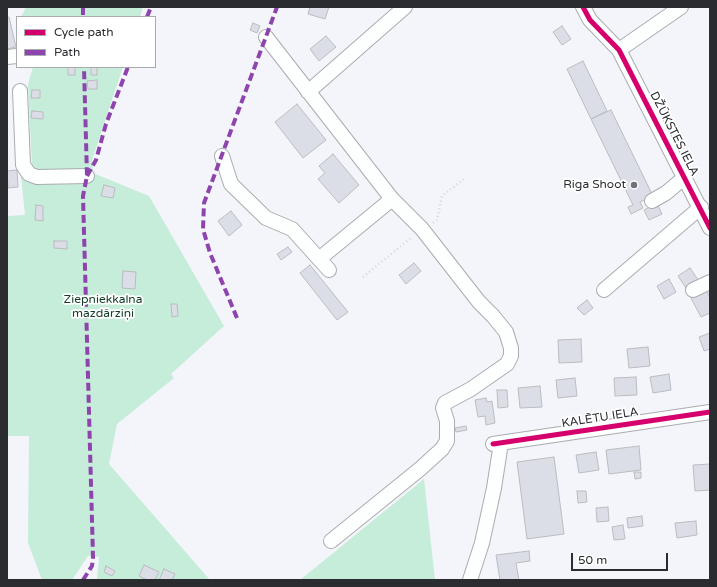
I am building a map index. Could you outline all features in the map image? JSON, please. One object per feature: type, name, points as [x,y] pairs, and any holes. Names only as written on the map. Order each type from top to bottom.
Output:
[{"type":"street","points":[[308,92],[404,7]]},
{"type":"street","name":"DŽŪKSTES IELA","points":[[583,7],[590,20],[619,50],[701,207],[710,228]]},
{"type":"street","points":[[619,50],[682,7]]},
{"type":"street","points":[[266,37],[392,199],[422,229],[479,302],[506,332],[510,340],[511,356],[508,364],[471,389],[446,403],[443,408],[447,421],[447,441],[442,449],[420,469],[331,541]]},
{"type":"street","points":[[20,91],[23,165],[29,174],[37,177],[87,176]]},
{"type":"street","points":[[222,156],[231,184],[266,218],[292,229],[330,270]]},
{"type":"street","points":[[652,201],[666,194],[685,177]]},
{"type":"street","points":[[320,259],[392,199]]},
{"type":"street","points":[[604,290],[701,207]]},
{"type":"street","points":[[693,290],[710,282]]},
{"type":"street","name":"KALĒTU IELA","points":[[470,580],[482,543],[494,488],[497,444],[710,412]]},
{"type":"path","points":[[363,277],[422,229],[437,220],[442,196],[464,179]]},
{"type":"green space","points":[[26,7],[143,7],[140,16],[22,16]]},
{"type":"green space","name":"Ziepniekkalna mazdārziņi","points":[[33,68],[123,68],[92,160],[93,173],[149,196],[224,326],[171,374],[174,378],[117,424],[109,464],[210,580],[97,580],[99,557],[88,556],[72,580],[42,580],[28,543],[29,436],[7,436],[7,216],[25,215],[21,176],[32,166],[28,84]]},
{"type":"green space","points":[[424,479],[435,580],[300,580]]},
{"type":"building","points":[[310,7],[329,7],[325,19],[308,14]]},
{"type":"building","points":[[7,17],[9,17],[16,47],[7,49]]},
{"type":"building","points":[[253,23],[260,26],[257,33],[250,30]]},
{"type":"building","points":[[562,26],[571,39],[562,45],[553,32]]},
{"type":"building","points":[[326,36],[336,47],[319,61],[310,49]]},
{"type":"building","points":[[583,61],[607,111],[591,119],[567,69]]},
{"type":"building","points":[[68,68],[75,68],[75,75],[68,75]]},
{"type":"building","points":[[91,68],[97,68],[97,75],[91,75]]},
{"type":"building","points":[[97,80],[97,89],[88,89],[87,81]]},
{"type":"building","points":[[32,90],[40,90],[40,98],[31,98]]},
{"type":"building","points":[[297,104],[326,140],[303,158],[275,122]]},
{"type":"building","points":[[611,110],[653,196],[640,202],[643,208],[631,214],[628,207],[633,205],[591,119]]},
{"type":"building","points":[[32,111],[43,112],[43,119],[31,118]]},
{"type":"building","points":[[333,154],[359,185],[339,203],[318,179],[325,173],[319,166]]},
{"type":"building","points":[[17,170],[18,187],[8,188],[7,171]]},
{"type":"building","points":[[104,185],[115,188],[113,198],[101,196]]},
{"type":"building","points":[[657,203],[662,214],[649,220],[644,210]]},
{"type":"building","points":[[36,205],[43,206],[43,221],[35,220]]},
{"type":"building","points":[[231,211],[242,225],[229,236],[218,221]]},
{"type":"building","points":[[54,241],[67,241],[67,249],[54,248]]},
{"type":"building","points":[[288,247],[292,252],[281,260],[277,254]]},
{"type":"building","points":[[414,263],[421,271],[406,284],[399,275]]},
{"type":"building","points":[[310,265],[348,312],[337,320],[300,273]]},
{"type":"building","points":[[690,268],[698,280],[686,288],[678,276]]},
{"type":"building","points":[[123,271],[136,272],[135,289],[122,288]]},
{"type":"building","points":[[669,279],[676,292],[664,299],[657,286]]},
{"type":"building","points":[[706,290],[710,297],[710,313],[701,317],[691,298]]},
{"type":"building","points":[[587,300],[593,308],[584,315],[577,308]]},
{"type":"building","points":[[171,304],[177,304],[178,316],[172,317]]},
{"type":"building","points":[[710,333],[710,349],[704,351],[699,337]]},
{"type":"building","points":[[581,339],[582,362],[559,363],[558,340]]},
{"type":"building","points":[[648,347],[650,366],[629,368],[627,349]]},
{"type":"building","points":[[669,374],[671,390],[653,393],[650,377]]},
{"type":"building","points":[[636,377],[637,395],[615,396],[614,378]]},
{"type":"building","points":[[575,378],[577,396],[558,398],[556,380]]},
{"type":"building","points":[[540,386],[542,407],[520,408],[518,388]]},
{"type":"building","points":[[497,390],[507,390],[508,407],[498,408]]},
{"type":"building","points":[[486,398],[487,402],[492,401],[495,423],[486,425],[485,416],[478,417],[475,400]]},
{"type":"building","points":[[466,426],[467,430],[456,432],[455,428]]},
{"type":"building","points":[[639,446],[641,470],[609,474],[606,450]]},
{"type":"building","points":[[596,452],[599,470],[579,473],[576,455]]},
{"type":"building","points":[[554,457],[564,534],[527,539],[517,462]]},
{"type":"building","points":[[710,464],[710,490],[695,491],[693,465]]},
{"type":"building","points":[[634,472],[641,472],[641,478],[635,479]]},
{"type":"building","points":[[577,491],[586,491],[587,502],[578,503]]},
{"type":"building","points":[[608,507],[609,521],[597,522],[596,508]]},
{"type":"building","points":[[642,516],[643,526],[628,528],[627,518]]},
{"type":"building","points":[[696,521],[697,535],[677,538],[675,523]]},
{"type":"building","points":[[623,525],[625,539],[614,540],[612,527]]},
{"type":"building","points":[[529,551],[530,561],[516,563],[519,580],[500,580],[496,555]]},
{"type":"building","points":[[144,565],[159,572],[155,580],[147,580],[139,576]]},
{"type":"building","points":[[106,566],[115,571],[112,576],[104,572]]},
{"type":"building","points":[[164,569],[175,574],[172,580],[159,580]]},
{"type":"marked path","points":[[83,7],[83,16]]},
{"type":"marked path","points":[[147,16],[151,7]]},
{"type":"marked path","points":[[237,318],[210,253],[203,229],[204,203],[277,7]]},
{"type":"marked path","points":[[83,580],[92,566],[93,557],[83,196],[87,176],[84,68]]},
{"type":"marked path","points":[[87,176],[96,160],[106,124],[128,68]]},
{"type":"cycle path","points":[[583,7],[590,20],[619,50],[710,228]]},
{"type":"cycle path","points":[[493,444],[710,412]]},
{"type":"place","name":"Riga Shoot","points":[[634,185]]}]
